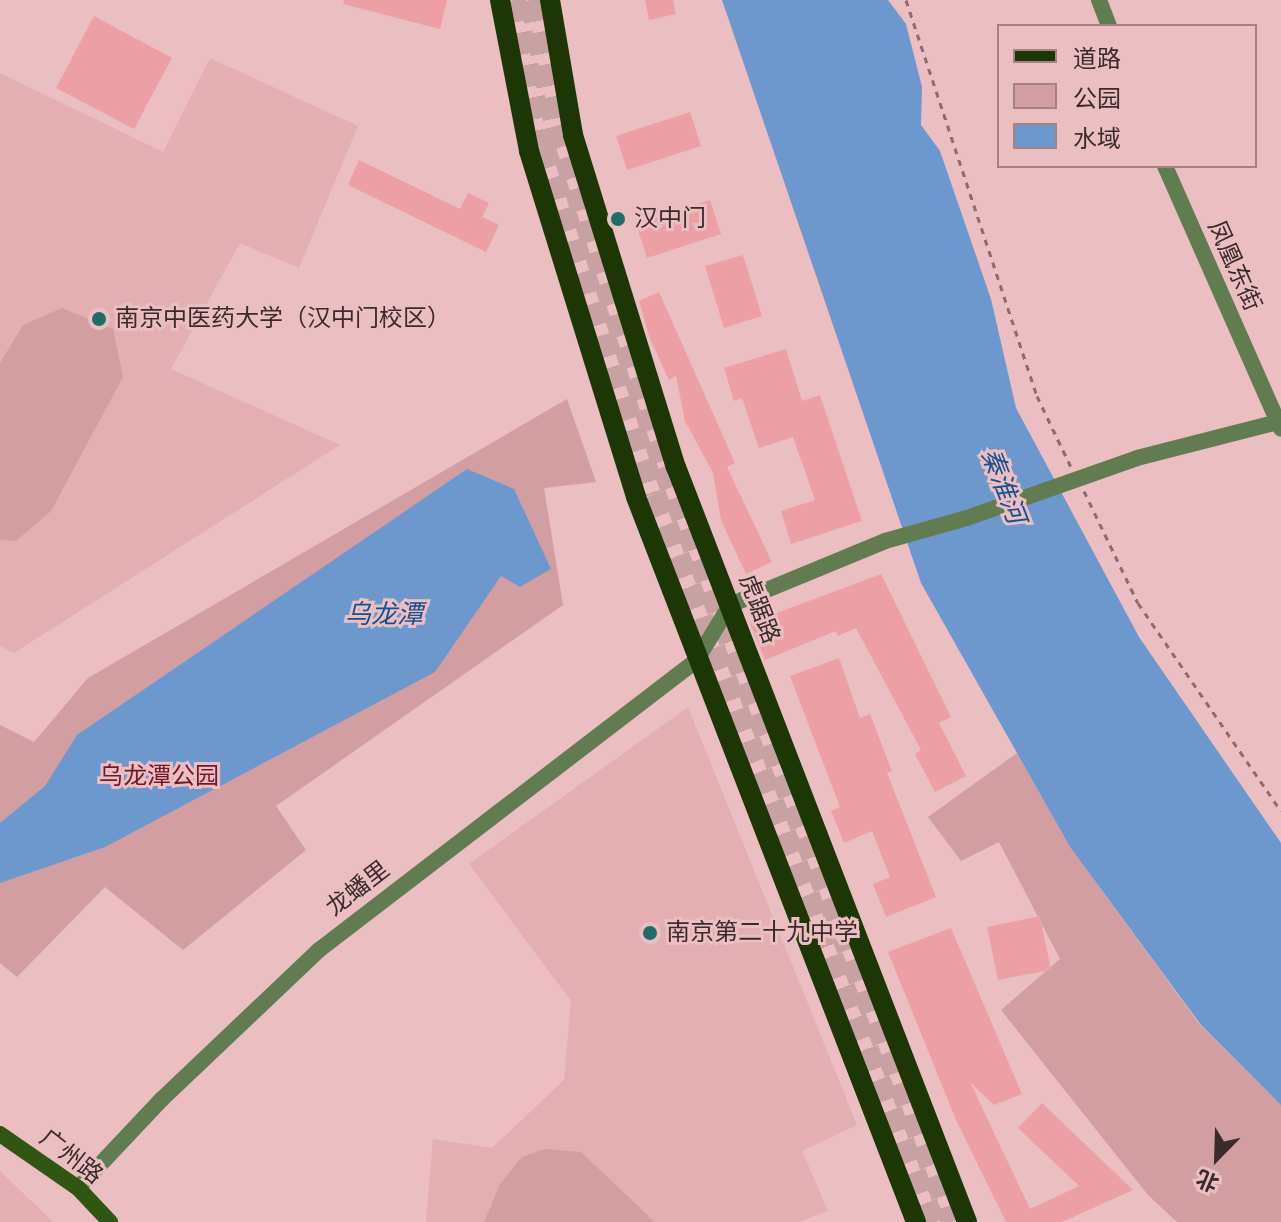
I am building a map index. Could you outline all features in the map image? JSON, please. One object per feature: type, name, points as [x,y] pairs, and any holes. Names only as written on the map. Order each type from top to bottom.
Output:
[{"type":"main road","points":[[500,0],[529,151],[636,497],[696,661],[813,944],[916,1222]]},
{"type":"main road","name":"虎踞路","points":[[550,0],[573,135],[676,467],[967,1222]]},
{"type":"main road","name":"广州路","points":[[0,1134],[78,1188],[110,1222]]},
{"type":"street","points":[[1099,0],[1108,24]]},
{"type":"street","name":"凤凰东街","points":[[1166,168],[1279,426]]},
{"type":"street","points":[[696,661],[730,605],[885,541],[967,518],[1137,458],[1279,426]]},
{"type":"street","name":"龙蟠里","points":[[78,1188],[162,1099],[319,950],[696,661]]},
{"type":"path","points":[[906,0],[1037,396],[1138,603],[1281,811]]},
{"type":"shaded area","name":"南京中医药大学（汉中门校区）","points":[[210,58],[358,126],[299,268],[240,243],[171,369],[340,445],[14,653],[0,646],[0,73],[163,152]]},
{"type":"shaded area","name":"南京第二十九中学","points":[[688,707],[857,1125],[802,1151],[828,1211],[799,1222],[426,1222],[433,1139],[492,1148],[564,1080],[571,1001],[469,864]]},
{"type":"shaded area","points":[[0,1171],[53,1222],[0,1222]]},
{"type":"green space","points":[[62,308],[113,329],[123,377],[51,511],[16,541],[0,540],[0,363],[23,325]]},
{"type":"green space","name":"乌龙潭公园","points":[[567,399],[596,482],[544,488],[563,605],[276,806],[306,850],[183,950],[105,887],[17,977],[0,963],[0,725],[34,742],[88,678]]},
{"type":"green space","points":[[1017,753],[1070,847],[1200,1025],[1272,1096],[1281,1091],[1281,1222],[1177,1222],[1148,1195],[1001,1010],[1060,959],[999,842],[961,861],[928,817]]},
{"type":"green space","points":[[545,1149],[581,1152],[655,1222],[484,1222],[500,1184],[522,1157]]},
{"type":"water","name":"秦淮河","points":[[722,0],[888,0],[906,24],[922,87],[921,125],[940,151],[991,299],[1016,408],[1139,637],[1281,843],[1281,1105],[1201,1025],[1070,847],[921,583]]},
{"type":"water","name":"乌龙潭","points":[[467,469],[514,489],[551,569],[520,587],[501,576],[435,672],[105,847],[0,883],[0,823],[45,786],[77,735]]},
{"type":"building","points":[[344,0],[447,0],[440,29],[343,4]]},
{"type":"building","points":[[645,0],[673,0],[676,14],[649,20]]},
{"type":"building","points":[[94,16],[172,58],[134,129],[56,88]]},
{"type":"building","points":[[690,112],[701,146],[627,170],[616,136]]},
{"type":"building","points":[[359,160],[460,209],[468,193],[489,203],[482,217],[499,225],[486,252],[348,185]]},
{"type":"building","points":[[710,200],[721,234],[647,258],[636,224]]},
{"type":"building","points":[[743,255],[762,316],[724,328],[705,266]]},
{"type":"building","points":[[659,292],[735,463],[727,467],[772,562],[746,574],[721,520],[713,473],[685,421],[676,376],[669,380],[650,339],[639,301]]},
{"type":"building","points":[[786,349],[802,401],[820,395],[862,521],[791,544],[781,511],[815,500],[793,437],[759,448],[742,398],[734,401],[724,368]]},
{"type":"building","points":[[881,574],[951,717],[939,723],[966,776],[935,792],[915,754],[921,750],[856,628],[838,636],[836,631],[765,660],[750,623]]},
{"type":"building","points":[[839,658],[860,718],[870,714],[892,771],[887,773],[936,897],[886,917],[873,884],[890,877],[872,831],[844,843],[831,811],[840,807],[790,676]]},
{"type":"building","points":[[1040,916],[1051,970],[998,980],[987,927]]},
{"type":"building","points":[[951,928],[1022,1094],[994,1105],[970,1082],[1030,1209],[1079,1186],[1018,1128],[1042,1103],[1133,1190],[1062,1222],[1006,1222],[956,1120],[888,952]]},
{"type":"tunnel","points":[[515,0],[544,146],[655,494],[934,1222]]},
{"type":"tunnel","points":[[531,0],[555,126],[663,467],[952,1222]]},
{"type":"place","name":"汉中门","points":[[618,219]]},
{"type":"place","name":"南京中医药大学（汉中门校区）","points":[[99,319]]},
{"type":"place","name":"南京第二十九中学","points":[[650,933]]}]
